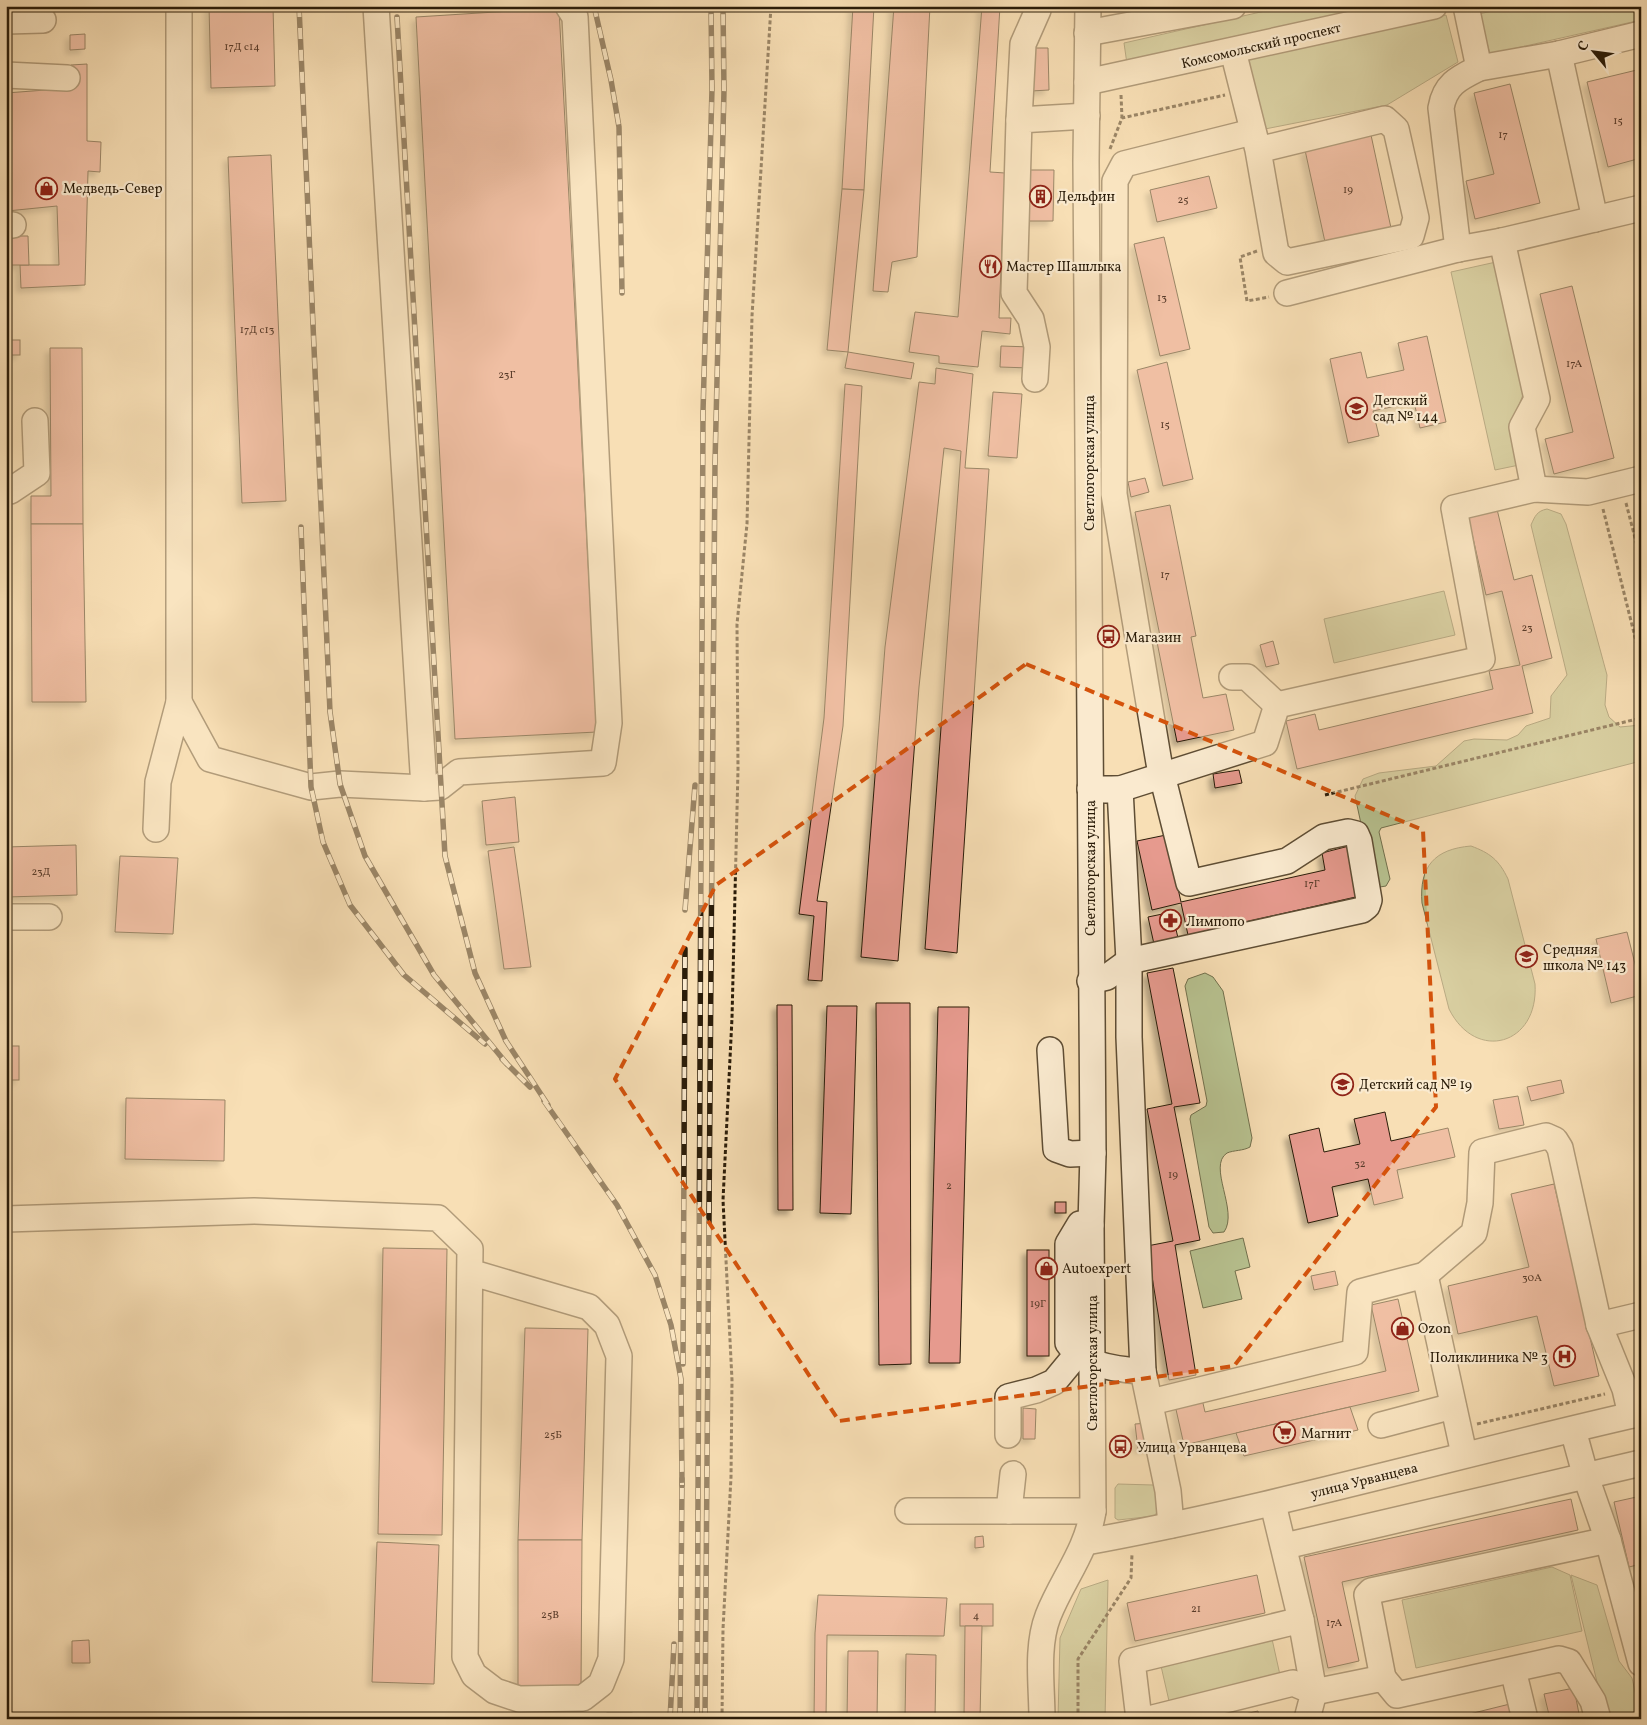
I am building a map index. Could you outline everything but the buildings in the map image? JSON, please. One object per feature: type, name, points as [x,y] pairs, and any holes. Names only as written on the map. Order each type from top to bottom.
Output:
[{"type":"street","points":[[156,829],[158,782],[179,702],[179,6]]},
{"type":"street","points":[[376,6],[424,788]]},
{"type":"street","points":[[179,702],[210,760],[311,786],[340,784],[440,787],[459,772],[603,763],[609,723],[575,16],[568,6]]},
{"type":"street","points":[[1034,379],[1037,347],[1033,328],[1030,319],[1014,293],[1023,44],[1038,10],[1037,6]]},
{"type":"street","name":"Светлогорская улица","points":[[1042,1719],[1042,1648],[1048,1617],[1086,1542],[1093,1512],[1085,1357],[1093,1153],[1090,981],[1088,6]]},
{"type":"street","name":"Комсомольский проспект","points":[[1087,82],[1434,6]]},
{"type":"street","points":[[1466,6],[1479,68]]},
{"type":"street","points":[[1087,33],[1225,7]]},
{"type":"street","points":[[6,22],[43,20]]},
{"type":"street","points":[[1458,249],[1441,108],[1442,98],[1451,84],[1479,68],[1559,54],[1641,34]]},
{"type":"street","points":[[1090,981],[1107,977],[1129,961],[1362,910],[1367,906],[1369,900],[1359,841],[1356,834],[1348,832],[1324,837],[1288,861],[1190,883],[1162,776],[1114,494],[1115,181],[1124,164],[1255,141],[1385,119],[1396,129],[1416,218],[1411,236],[1288,262],[1276,253],[1255,141],[1233,51]]},
{"type":"street","points":[[1559,54],[1595,219]]},
{"type":"street","points":[[6,75],[67,78]]},
{"type":"street","points":[[1019,120],[1087,116]]},
{"type":"street","points":[[1287,293],[1458,249],[1502,241],[1641,208]]},
{"type":"street","points":[[1502,241],[1537,399],[1522,427],[1534,489]]},
{"type":"street","points":[[6,491],[10,491],[37,473],[35,421]]},
{"type":"street","points":[[1277,705],[1482,659],[1454,508],[1534,489],[1588,492],[1632,487]]},
{"type":"street","points":[[1089,494],[1114,494]]},
{"type":"street","points":[[1232,677],[1247,677],[1277,705]]},
{"type":"street","points":[[1090,789],[1120,789],[1265,743],[1277,705]]},
{"type":"street","points":[[1120,789],[1129,961],[1129,1037],[1143,1371],[1151,1402],[1168,1491],[1171,1525]]},
{"type":"street","points":[[6,917],[49,917]]},
{"type":"street","points":[[1050,1050],[1056,1149],[1070,1154],[1093,1153]]},
{"type":"street","points":[[1151,1402],[1355,1352],[1360,1292],[1425,1275],[1474,1233],[1480,1203],[1482,1152],[1546,1136],[1555,1140],[1560,1148],[1599,1325],[1636,1414]]},
{"type":"street","points":[[6,1219],[254,1211],[438,1218],[470,1249],[465,1656],[474,1675],[495,1692],[519,1699],[583,1698],[602,1684],[611,1659],[619,1356],[607,1325],[589,1307],[470,1272]]},
{"type":"street","points":[[1425,1275],[1464,1454]]},
{"type":"street","points":[[1599,1325],[1641,1315]]},
{"type":"street","points":[[1008,1436],[1008,1397],[1036,1390],[1054,1382],[1085,1357],[1121,1370],[1143,1371]]},
{"type":"street","name":"улица Урванцева","points":[[1086,1542],[1273,1504],[1464,1454],[1636,1414]]},
{"type":"street","points":[[1381,1425],[1455,1417]]},
{"type":"street","points":[[1573,1430],[1586,1477],[1608,1540],[1641,1663]]},
{"type":"street","points":[[1285,1546],[1641,1463]]},
{"type":"street","points":[[1009,1511],[1013,1474]]},
{"type":"street","points":[[1273,1504],[1285,1546],[1314,1692],[1307,1719]]},
{"type":"street","points":[[908,1511],[1093,1512]]},
{"type":"street","points":[[1598,1719],[1593,1701],[1569,1662],[1559,1659],[1397,1695],[1383,1678],[1367,1595],[1371,1591],[1608,1540]]},
{"type":"street","points":[[1139,1719],[1132,1661],[1301,1620]]},
{"type":"street","points":[[1513,1670],[1525,1719]]},
{"type":"street","points":[[1149,1719],[1293,1683],[1314,1692],[1383,1678]]},
{"type":"path","points":[[722,1719],[723,1629],[731,1477],[732,1380],[723,1200],[733,1008],[738,769],[736,624],[747,524],[752,316],[771,6]]},
{"type":"path","points":[[1122,118],[1242,91]]},
{"type":"path","points":[[1108,154],[1122,118],[1121,92]]},
{"type":"path","points":[[1274,246],[1240,257],[1247,301],[1287,293]]},
{"type":"path","points":[[1632,487],[1641,561]]},
{"type":"path","points":[[1601,501],[1641,661]]},
{"type":"path","points":[[1325,795],[1641,718]]},
{"type":"path","points":[[1455,1417],[1625,1390]]},
{"type":"path","points":[[1078,1719],[1078,1659],[1131,1578],[1132,1554]]},
{"type":"highlighted area","points":[[1026,664],[1423,830],[1436,1107],[1234,1366],[839,1421],[615,1079],[716,885]]},
{"type":"green space","points":[[1287,6],[1385,6],[1127,64],[1124,43]]},
{"type":"green space","points":[[1514,6],[1641,6],[1641,20],[1490,54],[1479,14]]},
{"type":"green space","points":[[1446,15],[1458,62],[1387,105],[1265,129],[1248,59]]},
{"type":"green space","points":[[1496,262],[1524,392],[1514,418],[1524,464],[1495,470],[1451,272]]},
{"type":"green space","points":[[1547,509],[1561,514],[1566,524],[1607,675],[1605,705],[1609,717],[1620,727],[1641,725],[1641,761],[1381,828],[1379,832],[1390,879],[1386,886],[1380,887],[1373,879],[1355,796],[1363,779],[1379,773],[1436,766],[1464,741],[1474,739],[1507,740],[1518,735],[1526,726],[1550,718],[1551,696],[1567,675],[1531,525],[1537,514]]},
{"type":"green space","points":[[1444,591],[1455,635],[1334,663],[1324,619]]},
{"type":"green space","points":[[1471,846],[1484,851],[1493,858],[1508,879],[1535,984],[1534,1005],[1527,1021],[1517,1033],[1504,1040],[1489,1041],[1474,1036],[1461,1026],[1449,1009],[1422,903],[1423,879],[1432,862],[1448,851]]},
{"type":"green space","points":[[1205,973],[1213,977],[1223,991],[1252,1138],[1250,1147],[1227,1153],[1222,1159],[1220,1168],[1228,1223],[1224,1232],[1213,1233],[1209,1227],[1190,1119],[1191,1115],[1206,1106],[1207,1101],[1185,986],[1188,979]]},
{"type":"green space","points":[[1243,1238],[1250,1267],[1235,1271],[1242,1299],[1203,1308],[1190,1251]]},
{"type":"green space","points":[[1118,1484],[1153,1485],[1156,1487],[1159,1510],[1154,1516],[1118,1520],[1115,1518],[1115,1488]]},
{"type":"green space","points":[[1552,1567],[1570,1575],[1582,1631],[1416,1668],[1402,1600]]},
{"type":"green space","points":[[1571,1575],[1597,1585],[1619,1661],[1632,1678],[1641,1719],[1606,1719]]},
{"type":"green space","points":[[1108,1580],[1105,1719],[1058,1719],[1060,1638],[1081,1589]]},
{"type":"green space","points":[[1272,1639],[1280,1675],[1169,1701],[1161,1666]]},
{"type":"railway","points":[[299,6],[330,712],[340,784],[365,856],[434,975],[507,1064]]},
{"type":"railway","points":[[594,6],[611,80],[619,127],[622,293]]},
{"type":"railway","points":[[697,1719],[703,412],[712,89],[711,6]]},
{"type":"railway","points":[[705,1719],[715,463],[724,90],[723,6]]},
{"type":"railway","points":[[397,17],[445,856],[475,973],[506,1041],[548,1105]]},
{"type":"railway","points":[[301,527],[311,787],[323,842],[350,905],[404,975],[485,1044]]},
{"type":"railway","points":[[685,910],[695,785]]},
{"type":"railway","points":[[683,1364],[685,949]]},
{"type":"railway","points":[[502,1059],[530,1087]]},
{"type":"railway","points":[[544,1101],[617,1205],[655,1275],[671,1325],[681,1379],[682,1485]]},
{"type":"railway","points":[[680,1719],[682,1479]]},
{"type":"railway","points":[[670,1719],[674,1644]]},
{"type":"place","name":"Медведь-Север","points":[[47,188]]},
{"type":"place","name":"Дельфин","points":[[1041,196]]},
{"type":"place","name":"Мастер Шашлыка","points":[[990,266]]},
{"type":"place","name":"Детский сад № 144","points":[[1357,408]]},
{"type":"place","name":"Магазин","points":[[1109,637]]},
{"type":"place","name":"Лимпопо","points":[[1170,921]]},
{"type":"place","name":"Средняя школа № 143","points":[[1527,957]]},
{"type":"place","name":"Детский сад № 19","points":[[1343,1084]]},
{"type":"place","name":"Autoexpert","points":[[1046,1268]]},
{"type":"place","name":"Ozon","points":[[1402,1328]]},
{"type":"place","name":"Поликлиника № 3","points":[[1564,1357]]},
{"type":"place","name":"Магнит","points":[[1285,1433]]},
{"type":"place","name":"Улица Урванцева","points":[[1121,1447]]}]
